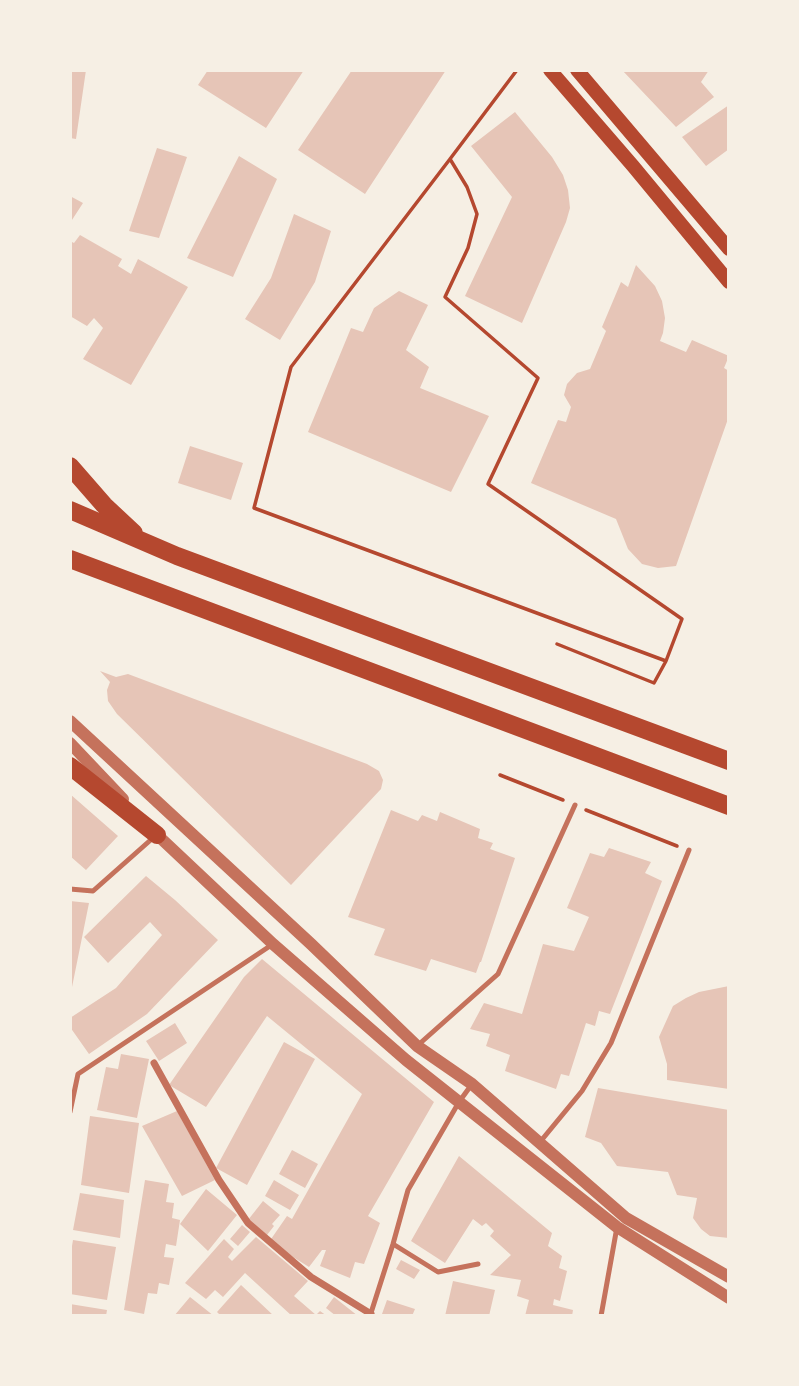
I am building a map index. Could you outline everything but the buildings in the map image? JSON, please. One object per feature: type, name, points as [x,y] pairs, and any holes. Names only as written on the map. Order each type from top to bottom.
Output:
[{"type":"main road","points":[[550,70],[729,282]]},
{"type":"main road","points":[[577,70],[729,249]]},
{"type":"main road","points":[[70,466],[113,514],[148,545]]},
{"type":"main road","points":[[70,510],[148,545],[729,761]]},
{"type":"main road","points":[[70,559],[729,806]]},
{"type":"main road","points":[[70,766],[157,835]]},
{"type":"street","points":[[70,721],[417,1046],[472,1084],[626,1218],[729,1277]]},
{"type":"street","points":[[70,744],[157,835],[273,944],[406,1060],[617,1227],[729,1298]]},
{"type":"street","points":[[154,1063],[219,1180],[248,1223],[311,1277],[370,1315]]},
{"type":"lane","points":[[417,1046],[498,974],[575,805]]},
{"type":"lane","points":[[70,889],[93,891],[157,835]]},
{"type":"lane","points":[[540,1142],[582,1091],[611,1043],[689,850]]},
{"type":"lane","points":[[70,1112],[78,1074],[273,944]]},
{"type":"lane","points":[[370,1315],[408,1190],[472,1084]]},
{"type":"lane","points":[[601,1316],[617,1227]]},
{"type":"lane","points":[[393,1244],[439,1272],[478,1264]]},
{"type":"path","points":[[517,70],[292,367],[254,508],[666,661]]},
{"type":"path","points":[[450,159],[467,187],[477,214],[468,248],[445,297],[538,378],[488,484],[682,620],[654,683],[557,644]]},
{"type":"path","points":[[500,775],[689,850]]}]
